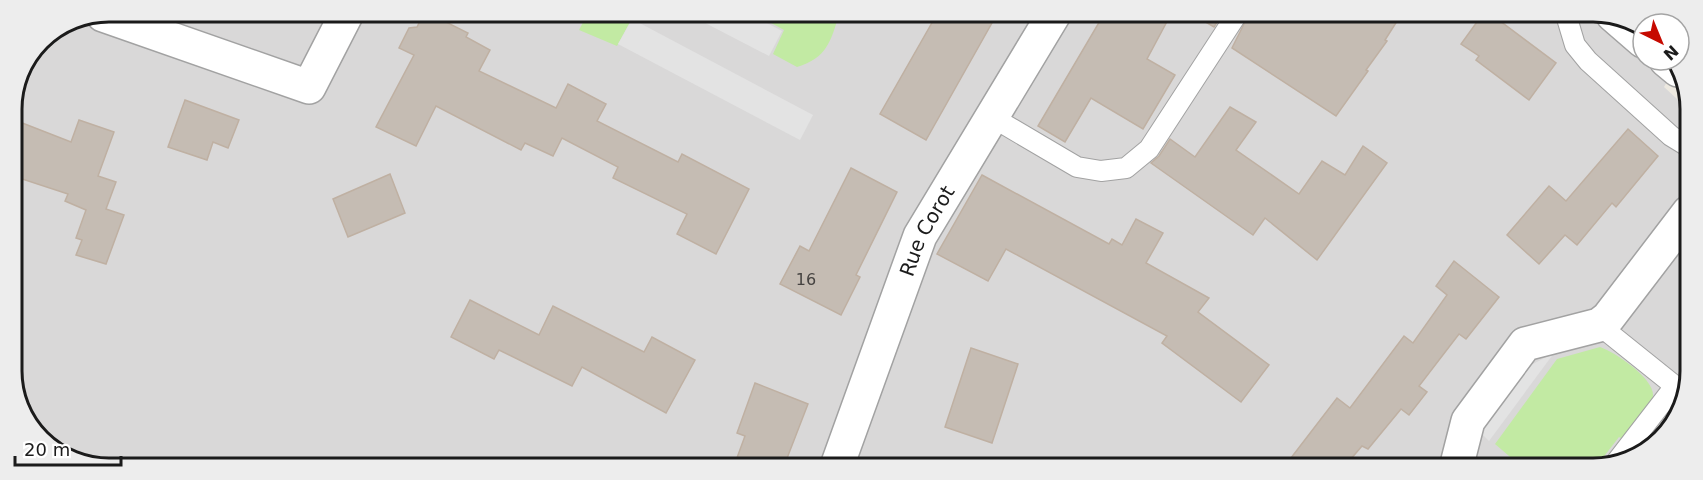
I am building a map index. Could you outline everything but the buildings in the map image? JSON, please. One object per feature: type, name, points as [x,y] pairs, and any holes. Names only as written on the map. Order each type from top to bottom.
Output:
[{"type":"street","points":[[123,22],[309,87],[342,22]]},
{"type":"street","name":"Rue Corot","points":[[840,458],[920,236],[1049,22]]},
{"type":"street","points":[[1459,457],[1468,421],[1525,344],[1599,325],[1608,318],[1680,224]]},
{"type":"lane","points":[[992,117],[1077,167],[1101,171],[1126,168],[1149,149],[1233,22]]},
{"type":"lane","points":[[1568,22],[1575,45],[1588,61],[1680,142]]},
{"type":"lane","points":[[1599,325],[1675,386],[1624,452]]},
{"type":"shaded area","points":[[110,22],[1594,22],[1616,25],[1631,31],[1631,72],[1672,73],[1664,87],[1679,101],[1680,110],[1680,382],[1669,414],[1651,436],[1627,451],[1610,456],[110,458],[87,455],[57,440],[34,414],[24,387],[22,370],[24,93],[37,61],[48,48],[61,37],[76,29],[93,24]]},
{"type":"shaded area","points":[[630,22],[638,22],[813,115],[800,140],[618,44]]},
{"type":"shaded area","points":[[703,22],[765,22],[782,31],[769,56]]},
{"type":"shaded area","points":[[1554,353],[1489,441],[1480,432],[1531,365]]},
{"type":"green space","points":[[583,22],[630,22],[617,46],[579,30]]},
{"type":"green space","points":[[769,22],[836,22],[830,40],[821,53],[815,59],[797,67],[773,54],[784,30]]},
{"type":"green space","points":[[1600,347],[1615,354],[1641,374],[1652,389],[1653,396],[1646,413],[1626,441],[1619,437],[1604,457],[1510,457],[1495,444],[1557,359]]}]
